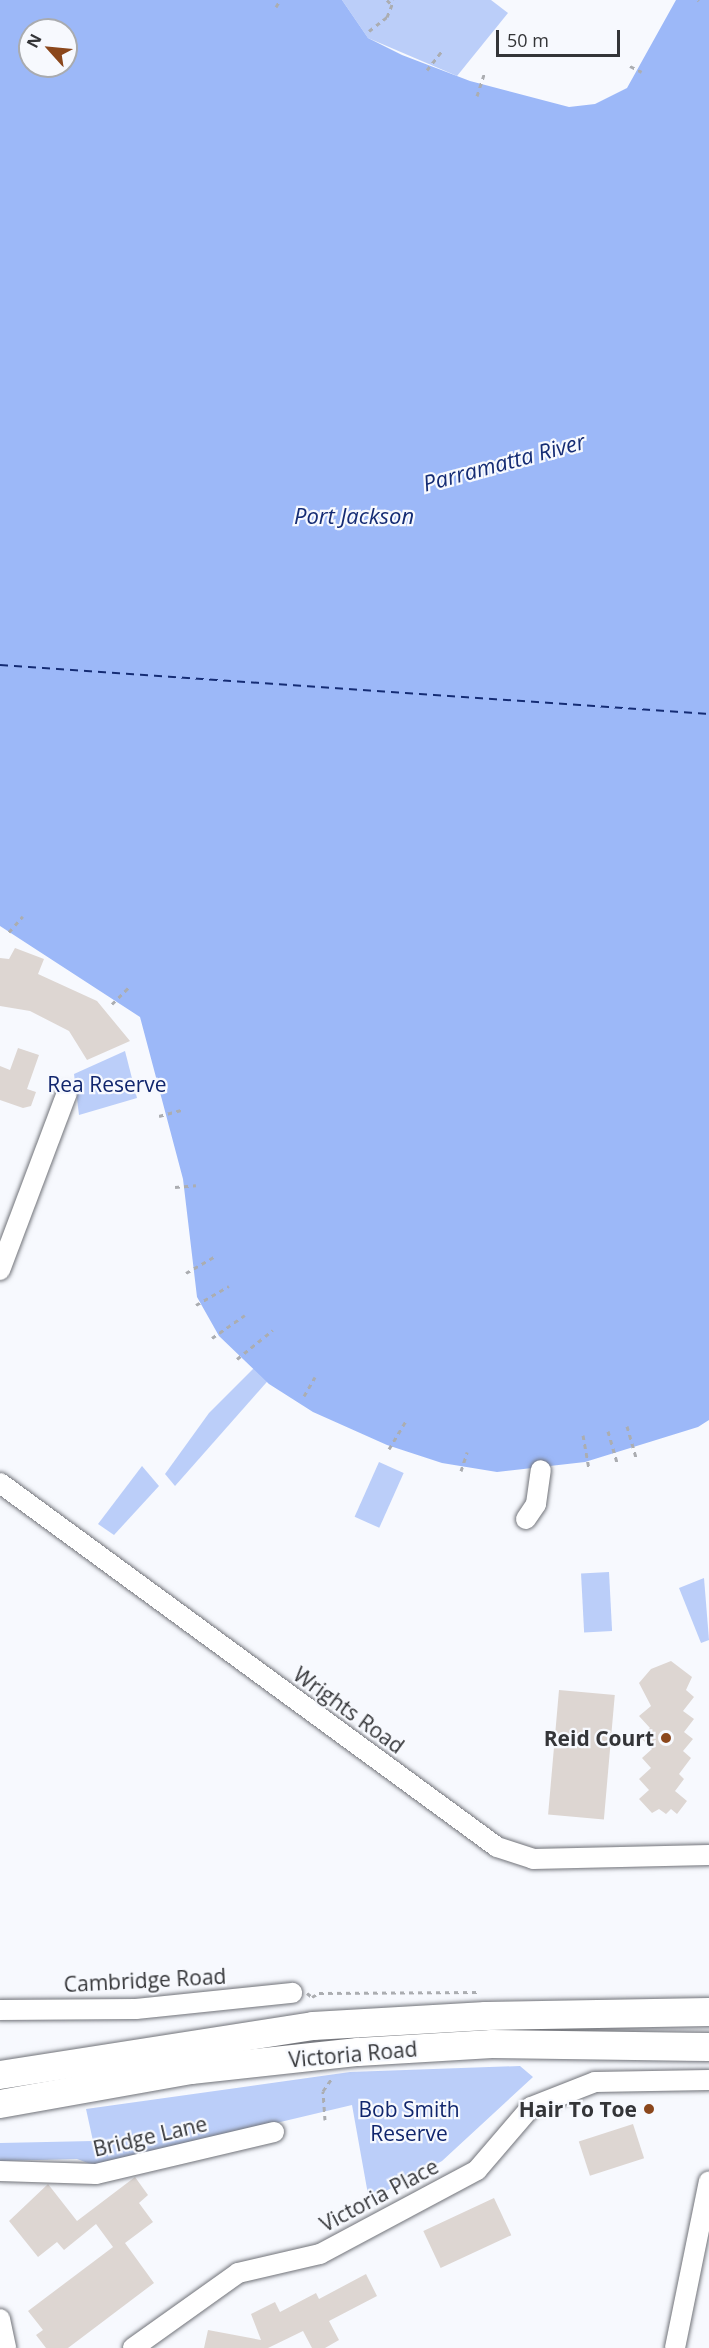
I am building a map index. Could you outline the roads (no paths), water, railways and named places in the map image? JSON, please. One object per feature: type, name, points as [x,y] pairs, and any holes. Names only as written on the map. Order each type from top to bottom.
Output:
[{"type":"highway","name":"Victoria Road","points":[[0,2075],[313,2026],[486,2016],[709,2012]]},
{"type":"highway","name":"Victoria Road","points":[[0,2104],[191,2070],[358,2052],[492,2044],[709,2047]]},
{"type":"street","points":[[0,1270],[67,1093]]},
{"type":"street","points":[[526,1519],[536,1504],[541,1470]]},
{"type":"street","name":"Wrights Road","points":[[0,1483],[497,1848],[534,1859],[709,1855]]},
{"type":"street","name":"Cambridge Road","points":[[0,2010],[136,2009],[292,1993]]},
{"type":"street","name":"Victoria Place","points":[[133,2348],[238,2273],[320,2254],[477,2170],[531,2107],[595,2082],[709,2080]]},
{"type":"street","name":"Bridge Lane","points":[[0,2171],[96,2174],[274,2132]]},
{"type":"street","points":[[675,2348],[703,2242],[709,2181]]},
{"type":"street","points":[[0,2319],[6,2348]]},
{"type":"water","name":"Port Jackson","points":[[0,0],[342,0],[368,38],[402,55],[470,81],[569,107],[595,104],[627,88],[676,0],[709,0],[709,1420],[698,1427],[585,1462],[497,1472],[442,1463],[387,1445],[313,1412],[269,1384],[219,1336],[197,1297],[183,1179],[140,1017],[0,926]]},
{"type":"place","name":"Reid Court","points":[[666,1738]]},
{"type":"place","name":"Hair To Toe","points":[[649,2109]]},
{"type":"water label","name":"Parramatta River","points":[[504,462]]},
{"type":"park label","name":"Rea Reserve","points":[[107,1084]]},
{"type":"park label","name":"Bob Smith Reserve","points":[[409,2121]]}]
